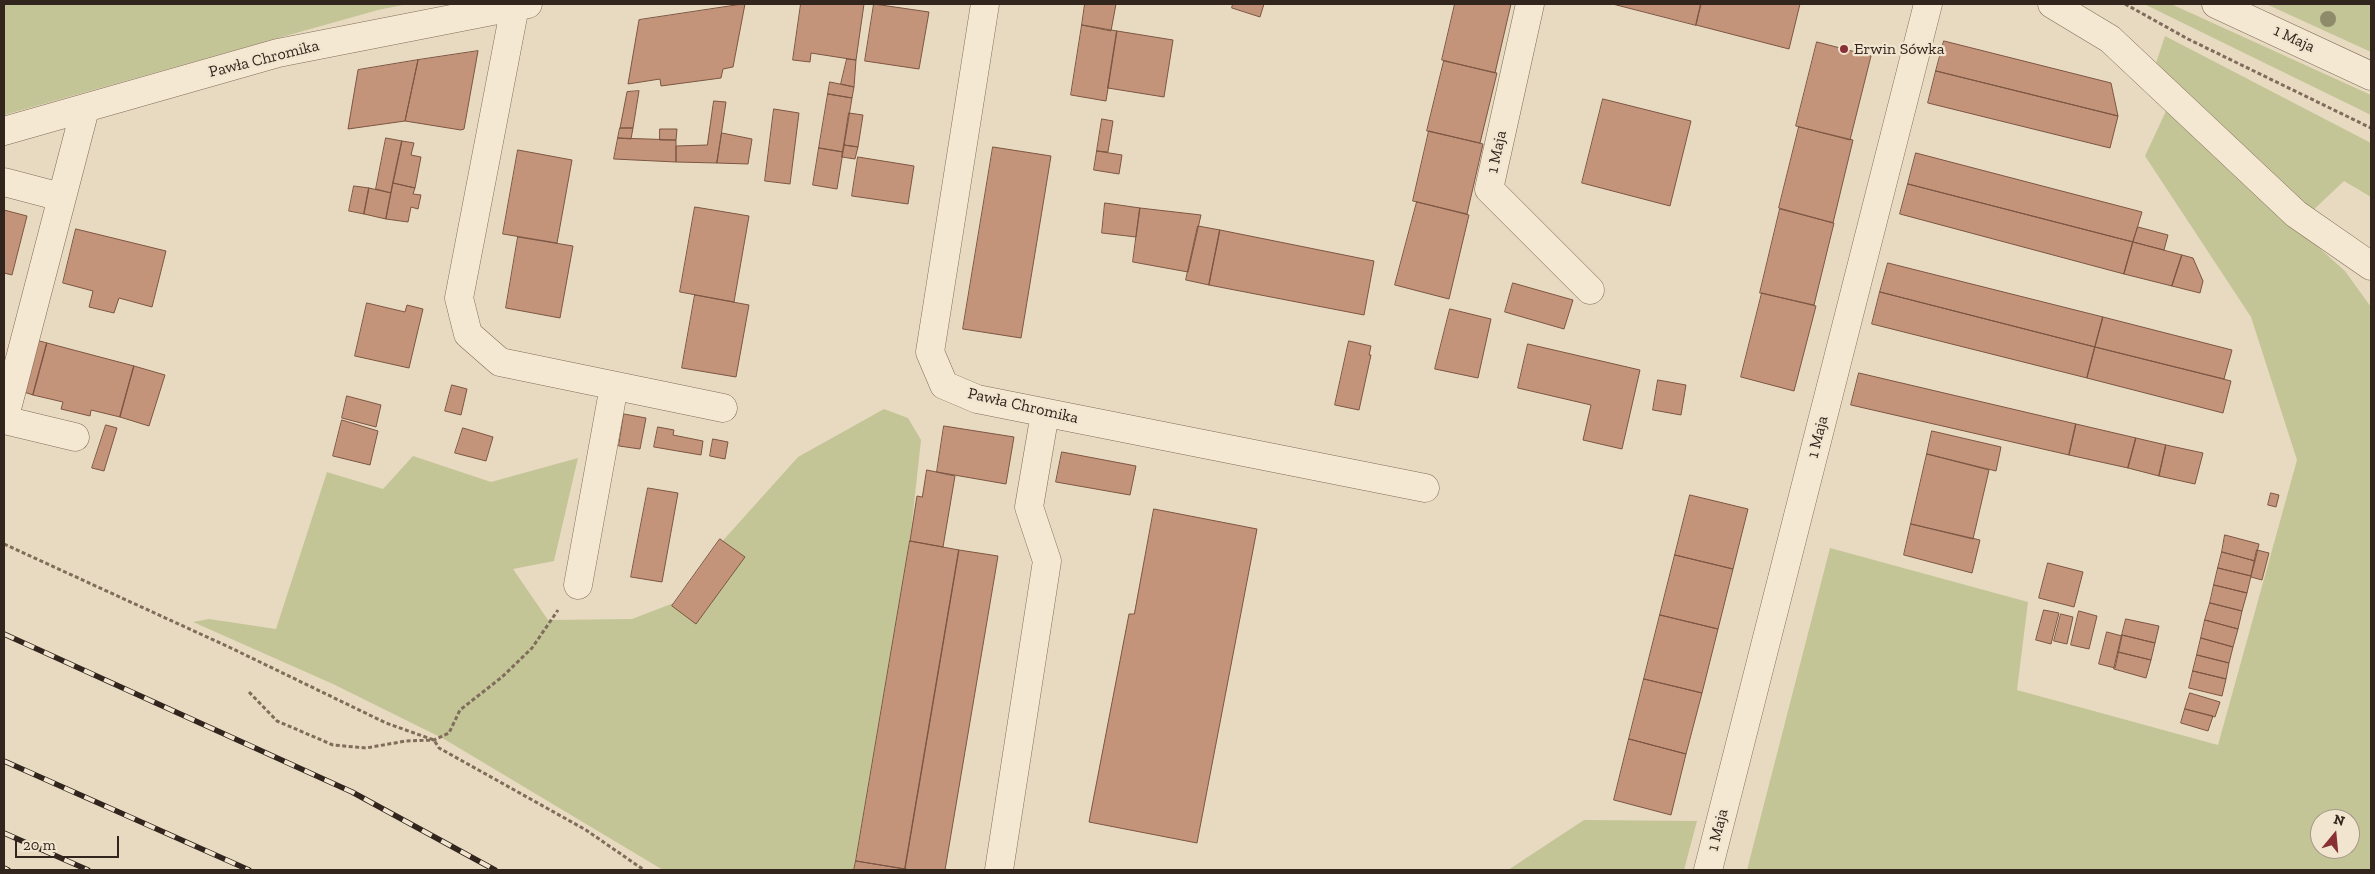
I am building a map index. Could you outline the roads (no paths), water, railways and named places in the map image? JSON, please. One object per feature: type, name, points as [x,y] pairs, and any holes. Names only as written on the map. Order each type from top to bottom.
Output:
[{"type":"street","name":"Pawła Chromika","points":[[985,4],[930,352],[944,385],[977,399],[1425,488]]},
{"type":"street","name":"1 Maja","points":[[1530,4],[1489,189],[1590,290]]},
{"type":"street","name":"1 Maja","points":[[1708,870],[1928,4]]},
{"type":"street","points":[[2052,4],[2110,39],[2296,214],[2371,266]]},
{"type":"street","name":"1 Maja","points":[[2216,4],[2371,76]]},
{"type":"street","name":"Pawła Chromika","points":[[4,131],[278,53],[522,5]]},
{"type":"street","points":[[522,5],[459,298],[468,334],[500,362],[723,408]]},
{"type":"street","points":[[75,437],[4,420],[85,109]]},
{"type":"street","points":[[4,182],[61,197]]},
{"type":"street","points":[[578,585],[614,386]]},
{"type":"street","points":[[1000,870],[1047,561],[1029,506],[1045,413]]},
{"type":"railway","points":[[4,634],[352,792],[495,870]]},
{"type":"railway","points":[[4,761],[249,870]]},
{"type":"railway","points":[[4,833],[88,870]]},
{"type":"railway","points":[[4,868],[8,870]]},
{"type":"place","name":"Erwin Sówka","points":[[1844,49]]}]
